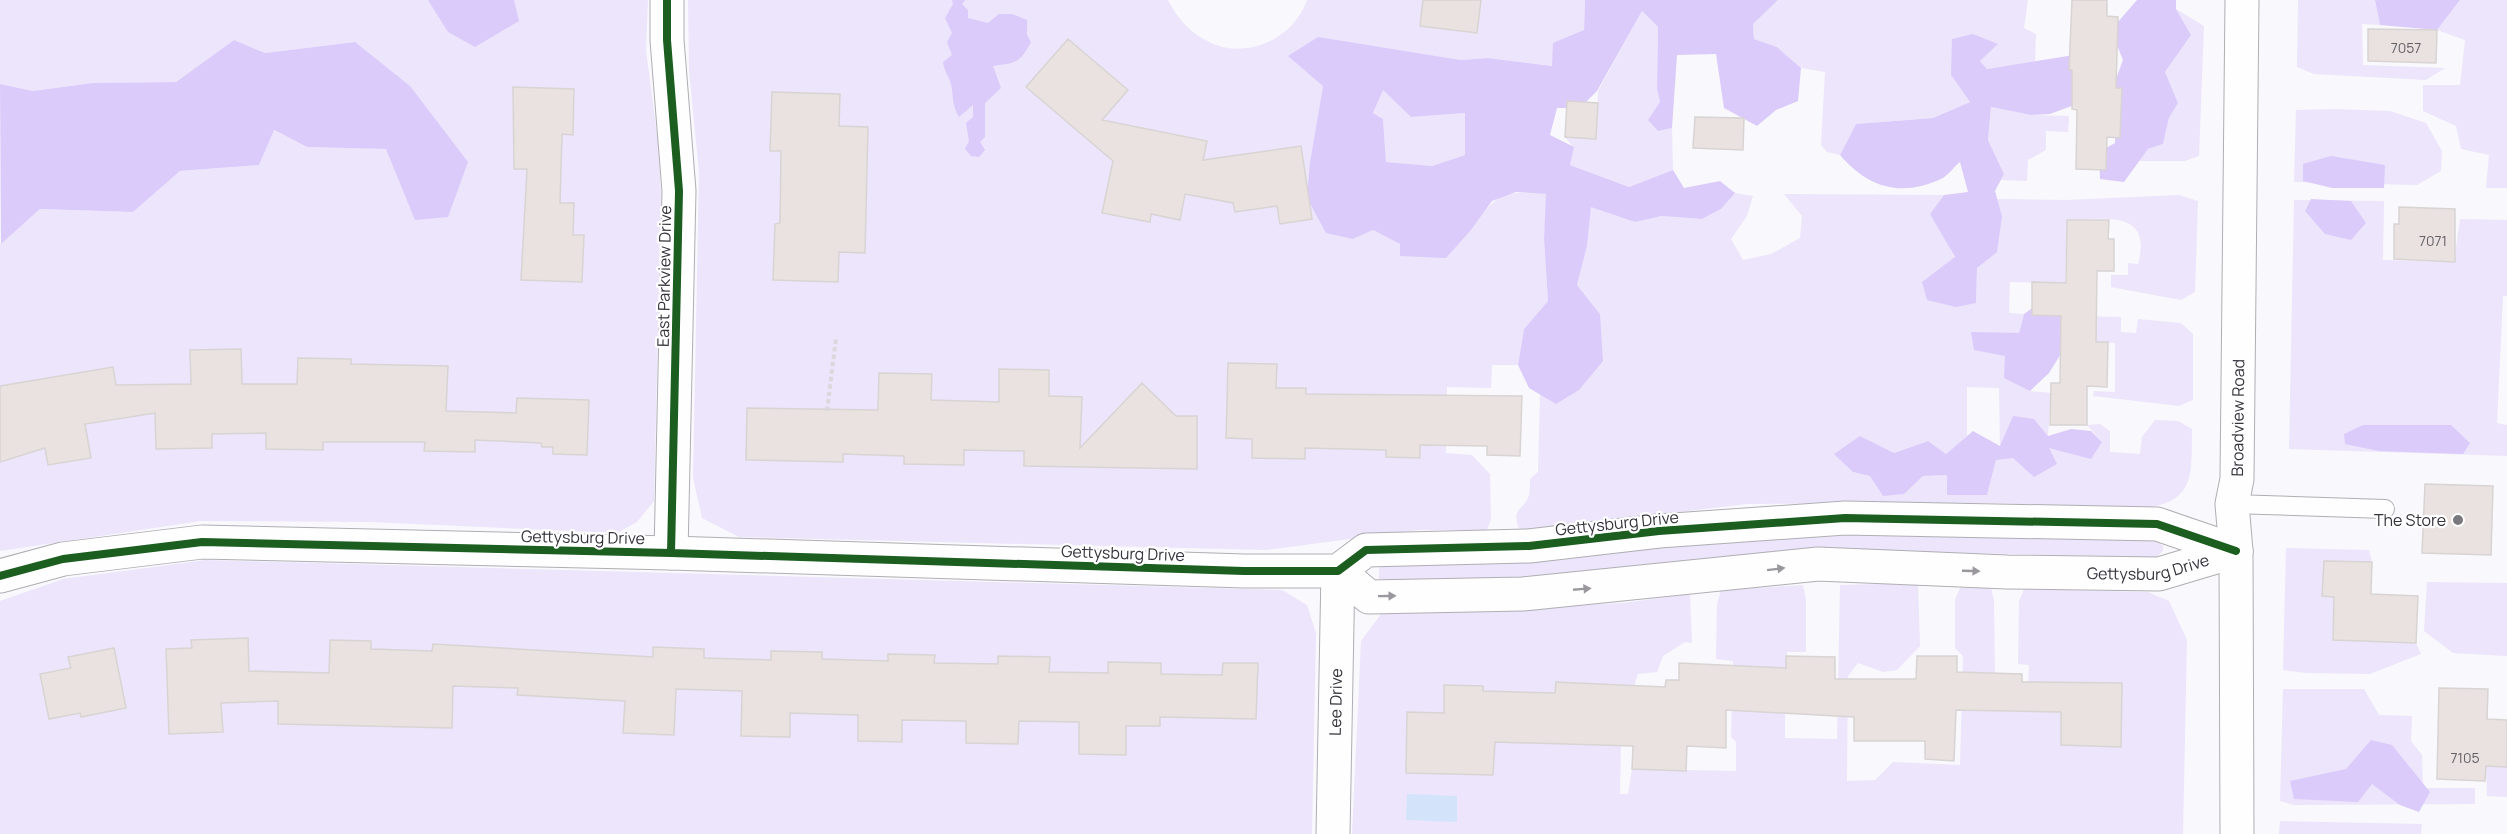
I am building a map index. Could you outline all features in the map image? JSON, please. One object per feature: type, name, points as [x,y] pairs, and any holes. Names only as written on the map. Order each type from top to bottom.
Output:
[{"type":"street","name":"East Parkview Drive","points":[[667,0],[667,40],[679,191],[671,553]]},
{"type":"street","name":"Broadview Road","points":[[2237,834],[2236,551],[2232,504],[2237,479],[2242,0]]},
{"type":"street","name":"Gettysburg Drive","points":[[0,576],[63,560],[202,542],[671,553],[1244,571],[1338,571],[1366,550],[1529,546],[1659,531],[1845,518],[2157,524],[2236,551]]},
{"type":"street","name":"Gettysburg Drive","points":[[1338,571],[1369,597],[1522,594],[1818,564],[2007,572],[2160,574],[2236,551]]},
{"type":"street","name":"Lee Drive","points":[[1334,834],[1338,571]]},
{"type":"lane","points":[[2232,504],[2385,509]]},
{"type":"path","points":[[827,411],[836,338]]},
{"type":"shaded area","points":[[0,0],[648,0],[646,50],[658,142],[661,195],[654,501],[637,522],[617,533],[371,522],[201,521],[0,551],[0,242],[1,244],[40,209],[133,212],[180,171],[259,165],[273,130],[307,147],[387,149],[355,42],[265,53],[234,40],[176,82],[92,83],[33,91],[0,84]]},
{"type":"shaded area","points":[[428,0],[514,0],[519,21],[475,47],[448,32]]},
{"type":"shaded area","points":[[688,0],[1168,0],[1190,30],[1209,42],[1239,49],[1253,47],[1280,35],[1292,25],[1307,0],[1585,0],[1584,30],[1553,66],[1488,58],[1460,60],[1323,86],[1310,162],[1353,239],[1373,230],[1400,244],[1471,230],[1488,208],[1501,197],[1519,193],[1547,194],[1544,239],[1548,301],[1524,329],[1518,365],[1492,365],[1491,388],[1447,387],[1446,453],[1472,455],[1490,474],[1491,519],[1487,530],[1419,530],[1266,550],[739,537],[702,518],[693,478],[699,173],[689,70]]},
{"type":"shaded area","points":[[952,0],[965,0],[962,4],[968,10],[968,18],[988,23],[999,14],[1012,14],[1027,20],[1027,35],[1031,42],[1017,61],[993,66],[1001,88],[985,103],[985,137],[980,142],[985,150],[979,157],[971,156],[965,149],[969,141],[966,123],[973,117],[973,105],[959,117],[943,62],[952,55],[947,42],[952,33],[945,18],[953,4]]},
{"type":"shaded area","points":[[1585,0],[1778,0],[1753,24],[1754,39],[1777,47],[1801,68],[1798,101],[1776,110],[1757,126],[1724,108],[1716,54],[1677,55],[1672,128],[1658,131],[1648,120],[1660,102],[1657,89],[1658,27],[1642,11],[1597,91],[1580,108],[1557,108],[1550,135],[1574,147],[1570,165],[1629,187],[1673,170],[1684,188],[1720,181],[1735,193],[1721,209],[1702,219],[1662,216],[1635,222],[1591,207],[1587,246],[1577,285],[1600,314],[1603,361],[1579,390],[1556,404],[1529,388],[1518,365],[1524,329],[1548,301],[1544,239],[1546,194],[1516,192],[1492,201],[1471,230],[1446,258],[1400,256],[1400,244],[1373,230],[1353,239],[1326,233],[1307,198],[1310,162],[1323,86],[1288,56],[1318,37],[1460,60],[1488,58],[1552,66],[1553,43],[1584,30]],"holes":[[[1383,90],[1411,117],[1465,113],[1465,155],[1432,166],[1386,162],[1383,119],[1373,113]]]},
{"type":"shaded area","points":[[1778,0],[2028,0],[2024,28],[2036,34],[2035,62],[1987,69],[1980,61],[1998,44],[1951,75],[1970,102],[1933,118],[1856,124],[1840,155],[1827,152],[1821,145],[1825,72],[1801,68],[1777,47],[1754,39],[1753,24]]},
{"type":"shaded area","points":[[2137,0],[2176,0],[2176,9],[2191,35],[2165,72],[2178,103],[2169,118],[2163,144],[2148,149],[2124,182],[2100,179],[2099,152],[2115,143],[2116,79],[2123,60],[2111,30]]},
{"type":"shaded area","points":[[2298,0],[2375,0],[2380,25],[2362,24],[2363,65],[2445,68],[2426,80],[2314,74],[2297,67]]},
{"type":"shaded area","points":[[2375,0],[2460,0],[2437,30],[2380,25]]},
{"type":"shaded area","points":[[2460,0],[2507,0],[2507,188],[2486,188],[2489,155],[2461,149],[2456,126],[2423,111],[2423,85],[2460,85],[2465,40],[2437,30]]},
{"type":"shaded area","points":[[2176,9],[2204,26],[2199,156],[2185,161],[2139,161],[2148,149],[2163,144],[2169,118],[2178,103],[2165,72],[2191,35]]},
{"type":"shaded area","points":[[1642,11],[1658,27],[1657,89],[1660,102],[1658,131],[1672,128],[1673,170],[1629,187],[1570,165],[1573,147],[1565,137],[1596,138],[1598,91]]},
{"type":"shaded area","points":[[1973,34],[1998,44],[1980,61],[1987,69],[2080,54],[2082,102],[2050,114],[2031,115],[1991,107],[1988,140],[2004,174],[1995,191],[2002,216],[1997,252],[1977,268],[1976,303],[1956,307],[1927,300],[1922,282],[1955,257],[1930,214],[1944,195],[1968,192],[1960,162],[1943,178],[1928,184],[1900,188],[1874,182],[1862,175],[1840,155],[1856,124],[1933,118],[1970,102],[1951,75],[1952,39]]},
{"type":"shaded area","points":[[234,40],[265,53],[355,42],[410,86],[468,162],[448,217],[415,220],[386,149],[307,147],[274,130],[259,165],[180,171],[133,212],[40,209],[1,244],[0,84],[33,91],[92,83],[176,82]]},
{"type":"shaded area","points":[[1383,89],[1411,117],[1465,113],[1465,155],[1432,166],[1386,162],[1383,119],[1373,113]]},
{"type":"shaded area","points":[[1991,107],[2031,115],[2069,116],[2068,132],[2046,131],[2046,150],[2028,160],[2027,181],[2001,180],[2004,174],[1988,140]]},
{"type":"shaded area","points":[[2296,110],[2390,111],[2426,123],[2442,151],[2441,171],[2417,185],[2294,182]]},
{"type":"shaded area","points":[[2331,156],[2385,165],[2384,188],[2332,188],[2303,181],[2303,164]]},
{"type":"shaded area","points":[[1735,193],[1753,196],[1747,216],[1731,239],[1743,260],[1771,254],[1800,238],[1802,216],[1784,194],[1944,195],[1930,214],[1944,236],[1976,303],[1977,268],[2002,216],[1997,199],[2067,200],[2179,195],[2198,201],[2195,292],[2181,300],[2111,287],[2111,275],[2128,275],[2128,263],[2138,264],[2141,246],[2139,234],[2132,226],[2110,219],[2067,220],[2065,283],[2010,282],[2009,313],[2024,314],[2019,333],[2005,356],[2030,391],[2051,393],[2048,436],[2034,419],[2000,447],[1999,388],[1967,387],[1967,436],[1946,454],[1928,441],[1894,453],[1860,436],[1853,472],[1870,476],[1904,494],[1923,476],[1947,475],[1948,494],[1987,495],[1996,460],[2049,447],[2102,442],[2087,425],[2100,424],[2110,431],[2110,452],[2140,454],[2142,437],[2155,420],[2178,421],[2192,429],[2191,471],[2183,491],[2163,504],[2147,508],[1987,503],[1747,504],[1520,531],[1517,513],[1529,495],[1530,479],[1538,472],[1540,394],[1556,404],[1600,314],[1577,285],[1587,246],[1591,206],[1635,222],[1662,216],[1702,219],[1721,209]]},
{"type":"shaded area","points":[[2311,199],[2351,201],[2366,223],[2351,240],[2325,234],[2305,211]]},
{"type":"shaded area","points":[[2294,200],[2384,201],[2383,260],[2454,262],[2460,219],[2507,220],[2507,296],[2503,296],[2497,423],[2507,425],[2507,456],[2289,449]]},
{"type":"shaded area","points":[[2038,304],[2061,305],[2064,349],[2049,373],[2030,391],[2004,378],[2005,356],[1974,350],[1971,332],[2019,333],[2024,314]]},
{"type":"shaded area","points":[[2066,316],[2121,317],[2121,332],[2136,333],[2138,319],[2181,323],[2193,334],[2193,400],[2179,406],[2093,396],[2094,391],[2115,392],[2115,343],[2067,342]]},
{"type":"shaded area","points":[[2013,416],[2034,419],[2048,436],[2071,429],[2091,431],[2102,442],[2091,459],[2049,448],[2057,464],[2034,477],[2013,458],[1996,460],[1987,495],[1947,495],[1947,475],[1923,476],[1904,494],[1883,496],[1870,476],[1853,472],[1834,454],[1860,436],[1894,453],[1928,441],[1946,454],[1973,431],[2000,446]]},
{"type":"shaded area","points":[[2363,425],[2451,425],[2470,443],[2463,454],[2379,451],[2345,444],[2344,434]]},
{"type":"shaded area","points":[[1882,534],[2157,541],[2163,546],[2163,551],[2156,557],[1822,550],[1706,558],[1577,574],[1479,580],[1379,579],[1379,565],[1542,561],[1719,541]]},
{"type":"shaded area","points":[[2286,548],[2369,550],[2372,562],[2324,561],[2322,596],[2334,597],[2333,640],[2416,643],[2421,654],[2370,674],[2306,673],[2283,670]]},
{"type":"shaded area","points":[[206,560],[1282,590],[1307,605],[1316,633],[1312,834],[0,834],[0,601],[63,579]]},
{"type":"shaded area","points":[[2427,582],[2507,583],[2507,656],[2453,653],[2424,631]]},
{"type":"shaded area","points":[[1918,583],[1920,646],[1897,670],[1883,672],[1858,663],[1848,676],[1847,781],[1875,780],[1893,762],[1960,765],[1963,656],[1955,648],[1955,600],[1960,588],[1991,588],[1994,600],[1995,673],[2027,711],[2029,665],[2018,664],[2019,601],[2024,589],[2148,592],[2169,601],[2187,640],[2183,834],[1352,834],[1361,641],[1381,614],[1623,603],[1690,594],[1692,643],[1685,642],[1663,656],[1657,672],[1638,674],[1634,686],[1622,685],[1620,794],[1628,794],[1632,769],[1736,771],[1736,742],[1731,737],[1733,661],[1716,659],[1717,604],[1721,590],[1803,585],[1806,600],[1806,652],[1787,652],[1786,668],[1751,667],[1751,711],[1785,713],[1785,738],[1837,739],[1840,585]]},
{"type":"shaded area","points":[[2283,689],[2364,689],[2379,715],[2412,716],[2411,741],[2422,755],[2423,788],[2475,788],[2475,804],[2294,805],[2280,801]]},
{"type":"shaded area","points":[[2371,740],[2392,745],[2430,792],[2419,812],[2400,805],[2372,784],[2358,802],[2294,799],[2290,781],[2346,769]]},
{"type":"shaded area","points":[[2486,766],[2507,766],[2507,797],[2487,796]]},
{"type":"shaded area","points":[[2280,821],[2422,824],[2421,834],[2279,834]]},
{"type":"water","points":[[1407,794],[1457,796],[1457,822],[1406,820]]},
{"type":"building","points":[[1423,0],[1481,0],[1477,33],[1420,26]]},
{"type":"building","points":[[2072,0],[2107,0],[2107,16],[2118,17],[2116,88],[2122,88],[2120,138],[2107,137],[2106,170],[2076,169],[2077,110],[2072,109],[2072,70],[2069,70]]},
{"type":"building","points":[[2368,29],[2437,30],[2436,63],[2368,61]]},
{"type":"building","points":[[1068,39],[1128,90],[1102,120],[1207,141],[1203,160],[1301,146],[1312,219],[1280,224],[1277,206],[1235,212],[1233,203],[1185,194],[1180,220],[1151,214],[1150,222],[1102,213],[1113,161],[1026,87]]},
{"type":"building","points":[[513,87],[574,89],[573,135],[562,134],[560,203],[574,203],[573,235],[584,235],[582,282],[521,280],[527,169],[514,169]]},
{"type":"building","points":[[772,92],[840,94],[839,126],[868,127],[865,253],[839,252],[838,282],[773,280],[775,224],[780,223],[781,151],[770,151]]},
{"type":"building","points":[[1567,101],[1598,103],[1596,139],[1565,137]]},
{"type":"building","points":[[1695,117],[1744,118],[1743,150],[1693,148]]},
{"type":"building","points":[[2399,207],[2455,209],[2455,262],[2394,259],[2394,224],[2399,224]]},
{"type":"building","points":[[2067,220],[2109,220],[2108,239],[2114,239],[2114,271],[2097,271],[2096,342],[2108,342],[2107,387],[2087,386],[2087,425],[2050,425],[2051,383],[2060,383],[2061,316],[2032,315],[2032,282],[2066,283]]},
{"type":"building","points":[[241,349],[242,384],[297,384],[298,358],[351,359],[351,364],[448,366],[446,411],[516,413],[517,398],[589,400],[587,455],[553,454],[553,447],[542,447],[541,443],[475,440],[475,452],[424,451],[425,442],[323,442],[323,450],[266,449],[266,433],[212,434],[212,448],[156,449],[155,413],[85,424],[91,458],[48,465],[45,448],[0,462],[0,386],[113,367],[116,385],[191,384],[190,350]]},
{"type":"building","points":[[1228,363],[1277,364],[1276,388],[1306,388],[1306,394],[1522,396],[1520,456],[1487,455],[1487,446],[1420,445],[1420,458],[1386,457],[1386,450],[1305,448],[1305,459],[1252,458],[1252,439],[1226,438]]},
{"type":"building","points":[[999,369],[1049,370],[1049,396],[1082,397],[1080,448],[1142,383],[1176,416],[1197,416],[1197,469],[1024,466],[1024,451],[964,450],[964,465],[904,464],[904,456],[843,454],[843,462],[746,460],[747,408],[878,410],[879,373],[932,374],[931,400],[999,402]]},
{"type":"building","name":"The Store","points":[[2425,484],[2493,486],[2491,555],[2422,553]]},
{"type":"building","points":[[2324,561],[2372,562],[2371,594],[2418,596],[2416,643],[2333,640],[2334,597],[2322,596]]},
{"type":"building","points":[[248,638],[249,671],[329,673],[330,640],[371,641],[371,649],[432,651],[433,644],[653,657],[653,647],[704,649],[704,658],[771,660],[771,651],[822,652],[822,659],[888,661],[888,654],[935,655],[934,663],[998,664],[998,656],[1050,657],[1049,672],[1108,673],[1108,662],[1161,663],[1161,674],[1222,675],[1223,663],[1258,663],[1256,719],[1160,717],[1160,726],[1126,726],[1126,755],[1079,754],[1079,722],[1019,721],[1018,744],[966,743],[966,721],[902,720],[902,742],[858,741],[858,715],[790,713],[790,737],[741,736],[742,691],[676,689],[674,735],[623,733],[625,701],[517,695],[518,688],[453,686],[452,728],[278,724],[278,701],[221,703],[223,732],[169,734],[166,649],[192,648],[191,640]]},
{"type":"building","points":[[114,648],[126,708],[81,717],[80,713],[49,719],[40,674],[71,668],[68,657]]},
{"type":"building","points":[[1786,656],[1835,657],[1835,679],[1916,679],[1917,656],[1957,656],[1957,672],[2022,674],[2022,682],[2122,683],[2121,747],[2061,745],[2061,712],[1956,710],[1954,761],[1925,759],[1925,741],[1854,741],[1854,717],[1726,710],[1726,748],[1687,746],[1686,771],[1632,769],[1633,746],[1495,742],[1493,775],[1406,773],[1407,712],[1444,713],[1444,685],[1483,686],[1483,691],[1555,693],[1556,682],[1665,687],[1666,680],[1679,680],[1679,663],[1786,668]]},
{"type":"building","points":[[2439,688],[2488,689],[2487,719],[2507,720],[2507,767],[2486,766],[2485,781],[2437,779]]},
{"type":"cycle path","points":[[667,0],[667,40],[679,191],[671,553]]},
{"type":"cycle path","points":[[0,576],[63,559],[202,542],[671,553],[1244,571],[1338,571],[1366,550],[1529,546],[1659,531],[1845,518],[2157,524],[2236,551]]},
{"type":"place","name":"The Store","points":[[2458,520]]}]
